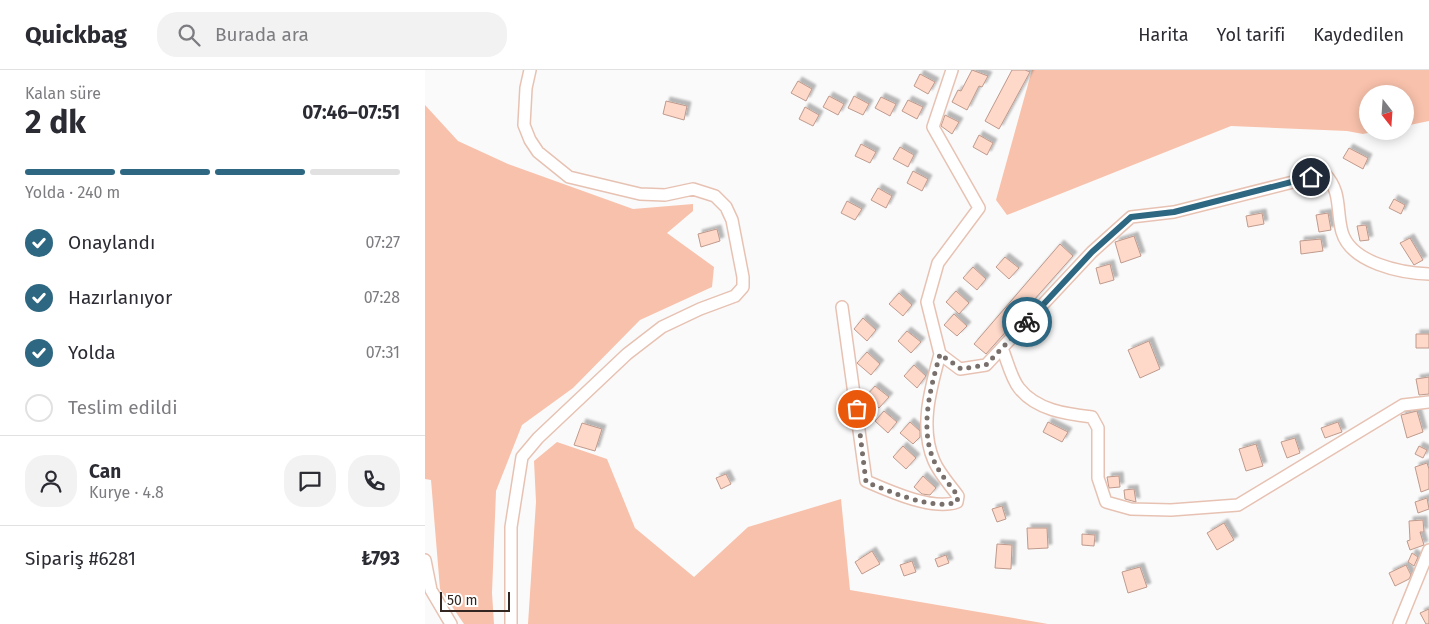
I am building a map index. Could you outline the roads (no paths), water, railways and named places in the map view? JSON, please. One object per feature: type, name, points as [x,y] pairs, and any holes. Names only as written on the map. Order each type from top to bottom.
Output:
[{"type":"street","points":[[511,624],[511,527],[522,457],[538,438],[627,354],[662,327],[700,309],[735,296],[743,287],[743,277],[732,220],[725,207],[715,196],[693,190],[665,195],[640,194],[569,177],[539,152],[530,140],[525,124],[526,88],[530,70]]},
{"type":"street","points":[[842,307],[866,482],[893,493],[947,506],[957,502],[958,496],[934,462],[927,441],[927,410],[940,354],[927,302],[937,263],[979,208],[933,127],[952,70]]},
{"type":"street","points":[[940,354],[961,369],[986,365],[1092,252],[1131,217],[1174,212],[1325,174],[1335,184],[1343,234],[1354,252],[1372,263],[1429,274]]},
{"type":"street","points":[[1002,348],[1018,387],[1035,403],[1064,414],[1092,418],[1097,428],[1098,478],[1106,502],[1131,509],[1171,510],[1238,505],[1403,405],[1429,402]]},
{"type":"street","points":[[1399,624],[1429,550]]},
{"type":"street","points":[[425,560],[431,590],[451,624]]}]
